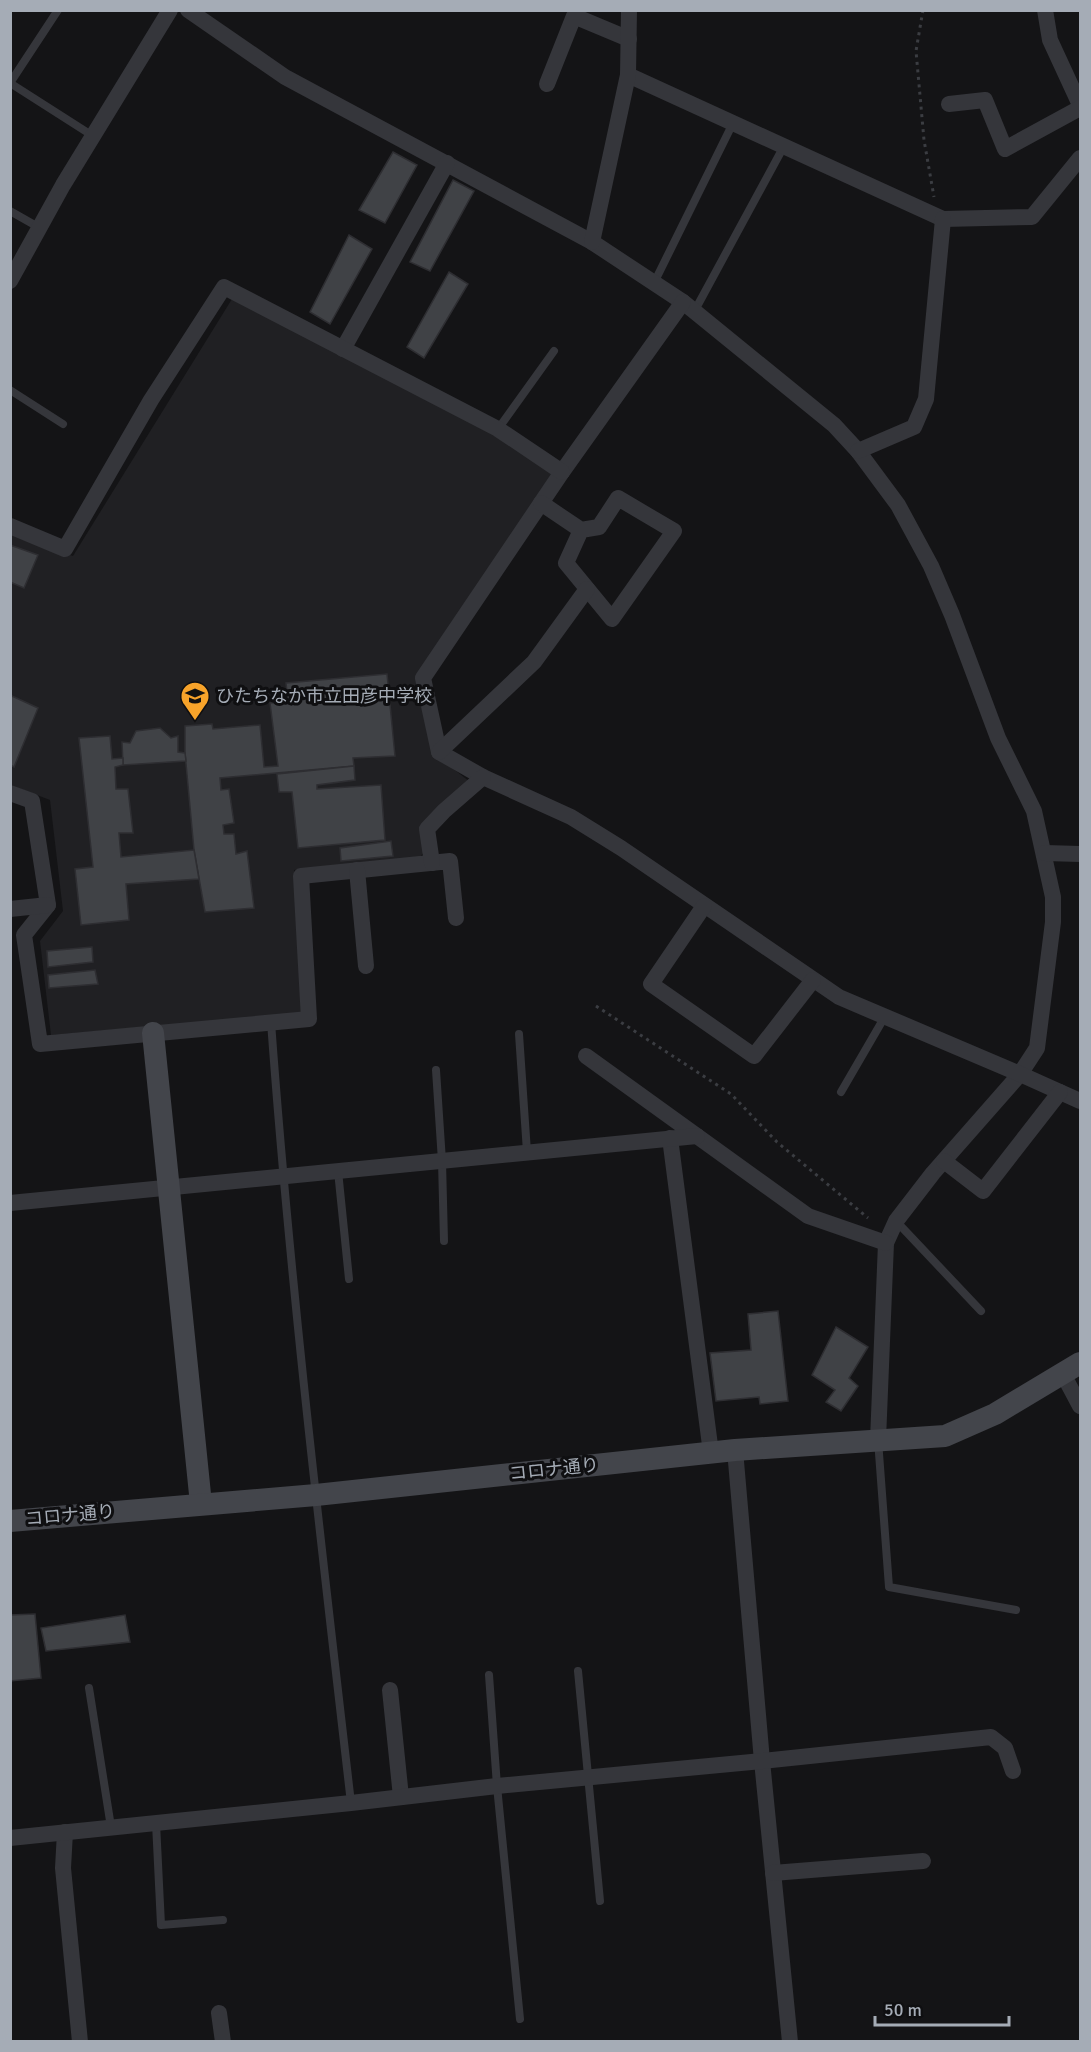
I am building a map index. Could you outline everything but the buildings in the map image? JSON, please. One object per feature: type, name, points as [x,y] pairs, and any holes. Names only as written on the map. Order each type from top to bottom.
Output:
[{"type":"street","points":[[10,281],[63,185],[170,10]]},
{"type":"street","points":[[188,10],[285,77],[592,242],[688,307],[834,425],[858,451],[898,505],[931,566],[998,738],[1034,811],[1053,897],[1053,922],[1036,1048],[1020,1074],[944,1161],[890,1233],[878,1440]]},
{"type":"street","points":[[592,242],[628,75],[629,10]]},
{"type":"street","points":[[949,104],[985,100],[1005,149],[1080,107],[1050,40],[1045,10]]},
{"type":"street","points":[[547,84],[574,16],[629,39]]},
{"type":"street","points":[[628,75],[940,218],[1032,217],[1080,158]]},
{"type":"street","points":[[343,349],[447,163]]},
{"type":"street","points":[[858,451],[914,427],[926,399],[940,218]]},
{"type":"street","points":[[10,526],[65,549],[151,400],[224,287],[498,429],[562,472]]},
{"type":"street","points":[[688,307],[562,472],[423,678],[439,752],[483,777],[571,817],[621,848],[839,997],[1080,1101]]},
{"type":"street","points":[[541,503],[581,530],[599,527],[618,498],[674,531],[612,619],[566,563],[581,530]]},
{"type":"street","points":[[439,752],[534,662],[587,589]]},
{"type":"street","points":[[432,863],[427,829],[483,777]]},
{"type":"street","points":[[10,793],[32,801],[48,905],[24,935],[40,1044],[309,1019],[302,876],[450,861],[456,918]]},
{"type":"street","points":[[1045,853],[1080,854]]},
{"type":"street","points":[[357,870],[366,966]]},
{"type":"street","points":[[10,909],[48,905]]},
{"type":"street","points":[[704,906],[651,984],[754,1056],[813,980]]},
{"type":"street","points":[[153,1033],[201,1504]]},
{"type":"street","points":[[586,1056],[808,1216],[890,1233]]},
{"type":"street","points":[[944,1161],[983,1191],[1060,1092]]},
{"type":"street","points":[[10,1203],[697,1136]]},
{"type":"street","points":[[670,1138],[711,1453]]},
{"type":"street","points":[[1072,1369],[1080,1406]]},
{"type":"street","name":"コロナ通り","points":[[10,1521],[316,1495],[735,1450],[945,1436],[995,1414],[1072,1369]]},
{"type":"street","points":[[735,1450],[762,1761],[790,2042]]},
{"type":"street","points":[[390,1690],[401,1797]]},
{"type":"street","points":[[10,1838],[351,1803],[497,1785],[991,1737],[1005,1748],[1013,1771]]},
{"type":"street","points":[[65,1832],[63,1868],[80,2042]]},
{"type":"street","points":[[773,1874],[922,1861]]},
{"type":"street","points":[[219,2013],[222,2042]]},
{"type":"lane","points":[[58,10],[10,83],[93,136]]},
{"type":"lane","points":[[654,283],[733,123]]},
{"type":"lane","points":[[688,307],[784,146]]},
{"type":"lane","points":[[10,211],[40,228]]},
{"type":"lane","points":[[498,429],[554,351]]},
{"type":"lane","points":[[10,390],[63,424]]},
{"type":"lane","points":[[841,1092],[884,1018]]},
{"type":"lane","points":[[271,1022],[282,1176],[351,1803]]},
{"type":"lane","points":[[519,1034],[527,1152]]},
{"type":"lane","points":[[436,1070],[444,1241]]},
{"type":"lane","points":[[338,1171],[349,1279]]},
{"type":"lane","points":[[890,1233],[981,1311]]},
{"type":"lane","points":[[878,1440],[889,1587],[1016,1610]]},
{"type":"lane","points":[[578,1671],[600,1901]]},
{"type":"lane","points":[[489,1675],[497,1785],[520,2019]]},
{"type":"lane","points":[[89,1688],[111,1827]]},
{"type":"lane","points":[[156,1823],[162,1925],[224,1920]]},
{"type":"path","points":[[923,10],[916,51],[922,120],[940,218]]},
{"type":"path","points":[[596,1006],[731,1094],[777,1142],[890,1233]]},
{"type":"shaded area","name":"ひたちなか市立田彦中学校","points":[[232,299],[495,432],[555,475],[418,678],[432,752],[470,782],[424,822],[425,851],[417,860],[294,870],[305,1013],[51,1035],[40,941],[63,911],[50,800],[11,785],[10,534],[73,556]]},
{"type":"place","name":"ひたちなか市立田彦中学校","points":[[195,722]]}]
